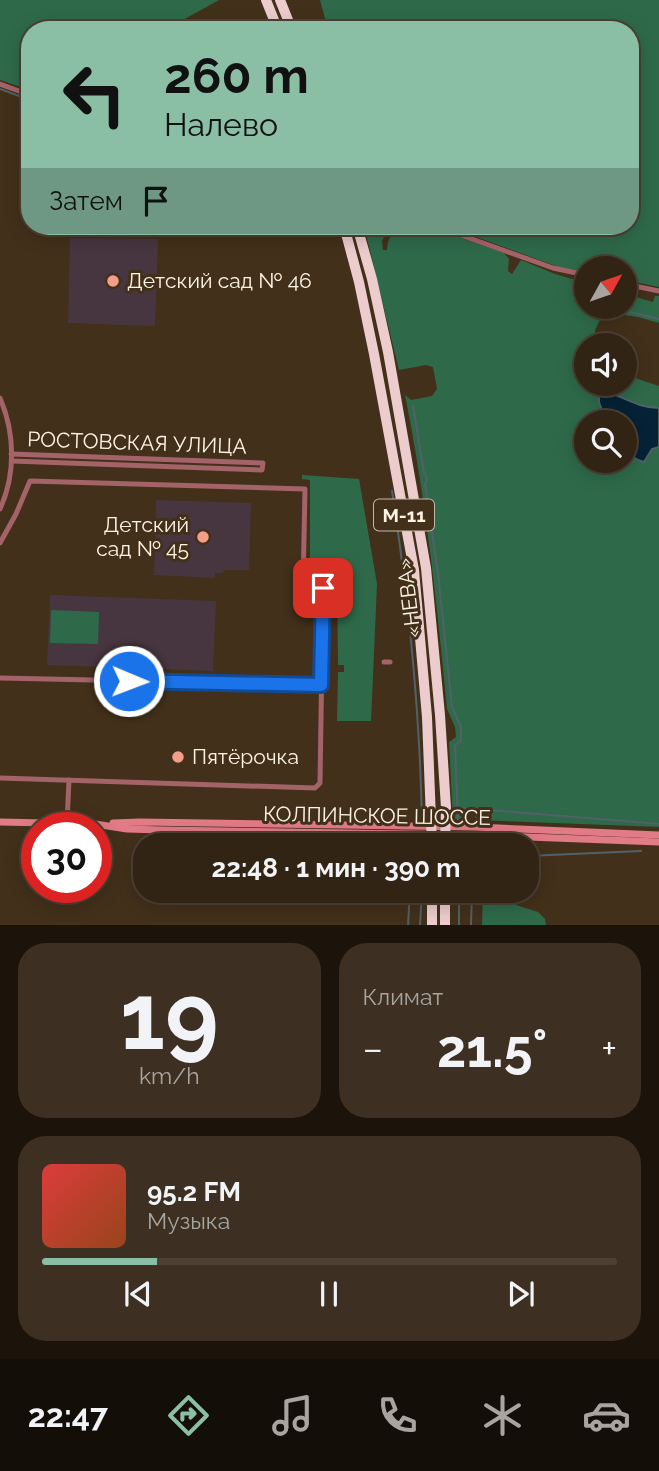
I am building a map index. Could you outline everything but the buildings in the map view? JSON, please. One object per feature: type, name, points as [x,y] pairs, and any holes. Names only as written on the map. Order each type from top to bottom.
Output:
[{"type":"highway","points":[[266,0],[274,21]]},
{"type":"highway","points":[[280,0],[288,21]]},
{"type":"highway","name":"«НЕВА»","points":[[346,235],[374,354],[414,570],[427,717],[432,833]]},
{"type":"highway","name":"«НЕВА»","points":[[360,235],[388,352],[426,568],[440,715],[445,833]]},
{"type":"highway","points":[[432,903],[432,925]]},
{"type":"highway","points":[[445,903],[445,925]]},
{"type":"main road","name":"КОЛПИНСКОЕ ШОССЕ","points":[[0,822],[21,822]]},
{"type":"main road","name":"КОЛПИНСКОЕ ШОССЕ","points":[[112,827],[161,830],[373,829],[659,835]]},
{"type":"main road","name":"КОЛПИНСКОЕ ШОССЕ","points":[[475,831],[659,842]]},
{"type":"street","points":[[0,85],[21,92]]},
{"type":"street","points":[[461,235],[574,273]]},
{"type":"street","points":[[637,286],[659,291]]},
{"type":"street","name":"РОСТОВСКАЯ УЛИЦА","points":[[0,398],[8,421],[11,458],[7,490],[0,509]]},
{"type":"street","name":"РОСТОВСКАЯ УЛИЦА","points":[[11,458],[262,466]]},
{"type":"street","points":[[0,543],[30,481],[305,489],[303,587],[323,588],[320,783],[316,788],[0,778]]},
{"type":"street","points":[[0,678],[321,685]]},
{"type":"street","points":[[68,812],[69,780]]},
{"type":"shaded area","name":"Детский сад № 46","points":[[70,238],[158,239],[155,326],[68,323]]},
{"type":"shaded area","name":"Детский сад № 45","points":[[156,500],[251,503],[249,570],[224,570],[223,573],[215,573],[215,578],[154,575]]},
{"type":"shaded area","points":[[50,595],[216,601],[213,671],[47,665]]},
{"type":"green space","points":[[0,0],[219,0],[181,21],[21,21],[21,87],[0,80]]},
{"type":"green space","points":[[320,0],[659,0],[659,287],[637,282],[637,256],[574,256],[574,270],[471,235],[639,235],[639,21],[326,21]]},
{"type":"green space","points":[[366,235],[383,235],[383,250],[387,250],[391,235],[453,235],[504,253],[509,259],[508,271],[512,274],[521,260],[574,280],[574,319],[600,319],[595,333],[574,333],[574,396],[611,396],[599,406],[602,410],[574,410],[574,473],[637,473],[637,457],[647,459],[652,449],[659,447],[659,827],[475,820],[475,812],[464,819],[453,819],[449,742],[456,737],[455,727],[447,709],[425,512],[405,395],[411,400],[432,396],[437,389],[433,367],[426,365],[399,370]]},
{"type":"green space","points":[[655,296],[659,296],[659,323],[638,317],[637,297],[653,302]]},
{"type":"green space","points":[[637,379],[659,386],[659,408],[647,407],[620,396],[637,396]]},
{"type":"green space","points":[[302,475],[359,479],[377,584],[371,721],[337,721],[338,672],[344,672],[344,665],[338,665],[337,584],[310,581],[310,480],[302,479]]},
{"type":"green space","points":[[51,610],[99,612],[98,644],[50,643]]},
{"type":"green space","points":[[483,903],[516,903],[538,912],[545,919],[546,925],[482,925]]},
{"type":"water","points":[[599,396],[619,396],[643,406],[659,408],[659,447],[652,449],[644,462],[637,459],[637,410],[602,410]]},
{"type":"waterway","points":[[0,89],[21,97]]},
{"type":"waterway","points":[[637,314],[659,319]]},
{"type":"waterway","points":[[413,406],[427,481],[425,484],[438,573],[452,707],[461,727],[461,741],[455,745],[458,823]]},
{"type":"waterway","points":[[392,491],[413,657],[422,824]]},
{"type":"waterway","points":[[458,808],[659,824]]},
{"type":"waterway","points":[[539,855],[641,851]]},
{"type":"waterway","points":[[408,925],[409,903]]},
{"type":"waterway","points":[[420,925],[421,903]]},
{"type":"waterway","points":[[459,903],[459,925]]},
{"type":"waterway","points":[[471,925],[472,903]]},
{"type":"place","name":"Детский сад № 46","points":[[113,281]]},
{"type":"place","name":"Детский сад № 45","points":[[203,537]]},
{"type":"place","name":"Пятёрочка","points":[[178,757]]},
{"type":"route","points":[[129,681],[321,685],[323,588]]}]
